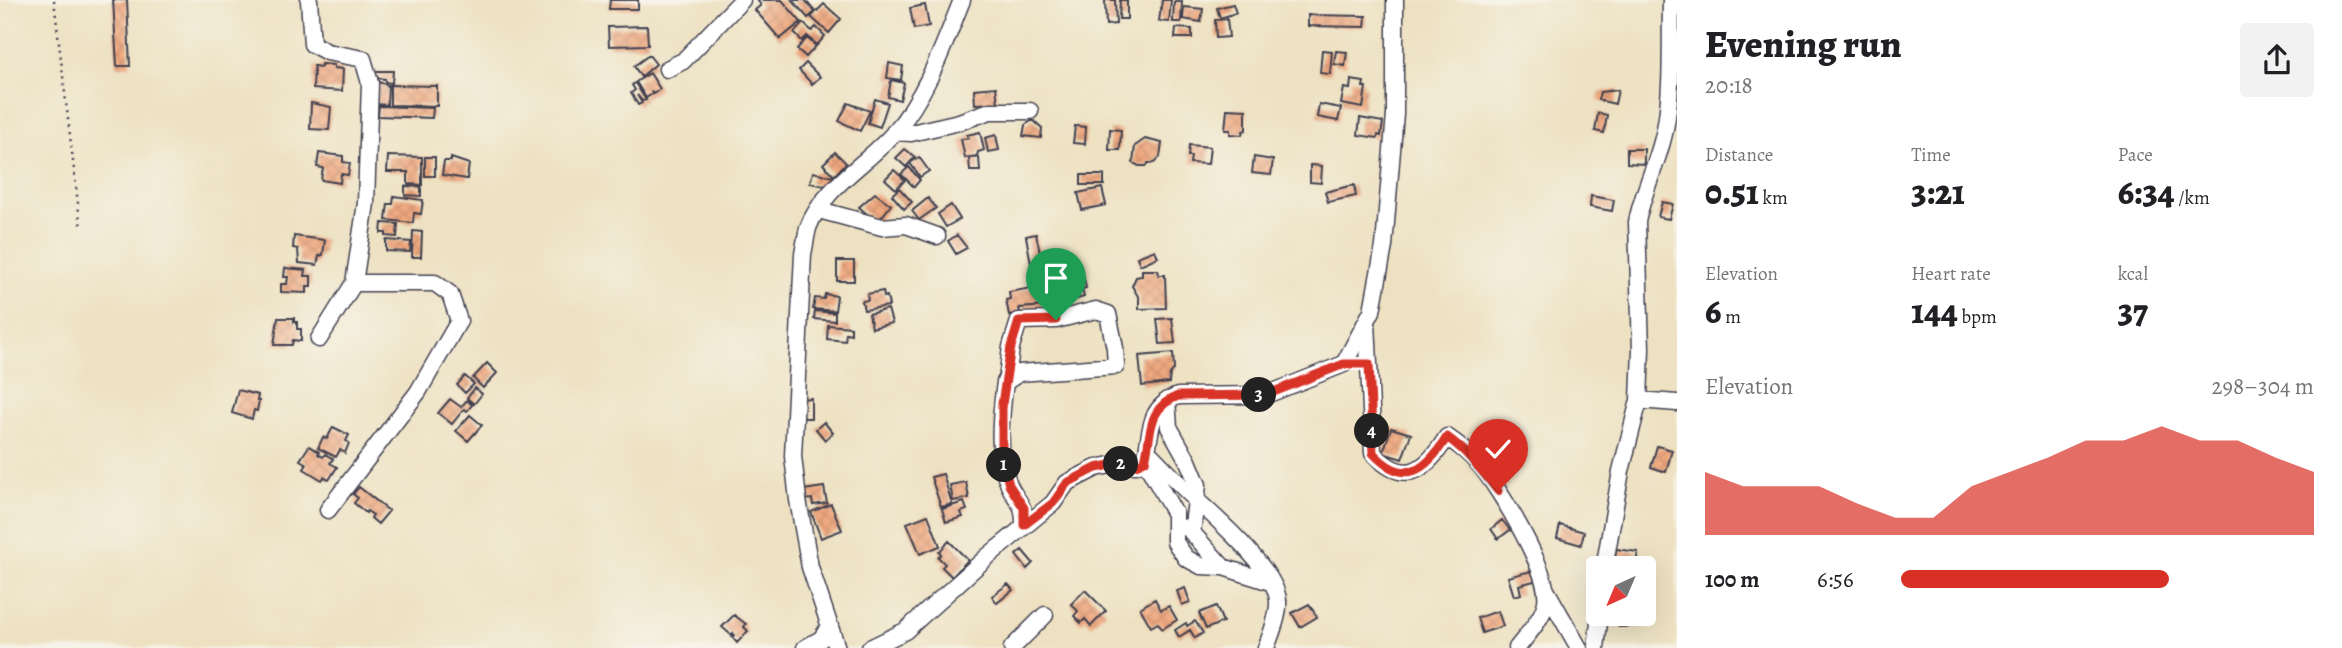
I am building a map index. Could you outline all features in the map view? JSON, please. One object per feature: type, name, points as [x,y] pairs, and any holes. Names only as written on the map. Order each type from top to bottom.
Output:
[{"type":"street","points":[[309,0],[312,44],[327,52],[363,60],[370,83],[366,203],[354,283],[319,339]]},
{"type":"street","points":[[667,69],[683,61],[742,0]]},
{"type":"street","points":[[837,648],[810,567],[793,456],[803,254],[808,227],[846,178],[894,132],[934,67],[962,0]]},
{"type":"street","points":[[1344,364],[1372,311],[1384,246],[1395,114],[1395,0]]},
{"type":"street","points":[[1606,556],[1622,471],[1639,400],[1641,349],[1637,222],[1640,204],[1665,131],[1674,64],[1671,0]]},
{"type":"street","points":[[894,132],[911,133],[959,122],[990,111],[1030,111]]},
{"type":"street","points":[[819,210],[882,227],[906,225],[937,236]]},
{"type":"street","points":[[328,510],[418,392],[459,321],[450,295],[435,283],[354,283]]},
{"type":"street","points":[[1007,381],[1019,373],[1116,366],[1108,314],[1096,310],[1056,320],[1019,321],[1011,347],[1002,404],[1002,457],[1009,485],[1024,508],[1024,525]]},
{"type":"street","points":[[1367,320],[1373,453],[1397,472],[1410,472],[1433,459],[1447,437],[1463,448],[1479,465],[1512,514],[1533,555],[1546,590],[1578,648]]},
{"type":"street","points":[[1223,566],[1175,514],[1146,456],[1150,425],[1167,400],[1178,396],[1266,395],[1344,364],[1369,364]]},
{"type":"street","points":[[1167,400],[1169,427],[1198,485],[1192,533]]},
{"type":"street","points":[[1639,400],[1677,403]]},
{"type":"street","points":[[870,648],[905,631],[925,610],[956,587],[1024,525],[1053,503],[1067,483],[1096,468],[1116,464],[1136,465],[1146,456]]},
{"type":"street","points":[[1146,456],[1197,500],[1255,558],[1278,599],[1266,648]]},
{"type":"street","points":[[1175,514],[1175,542],[1186,558],[1201,566],[1223,566],[1270,582]]},
{"type":"street","points":[[1517,648],[1537,620],[1545,603],[1546,590]]},
{"type":"street","points":[[1012,648],[1045,615]]},
{"type":"street","points":[[805,648],[821,639],[830,626]]},
{"type":"street","points":[[1596,648],[1599,626]]},
{"type":"path","points":[[54,0],[81,229]]},
{"type":"building","points":[[113,0],[127,0],[130,66],[117,66]]},
{"type":"building","points":[[610,0],[638,0],[638,9],[609,9]]},
{"type":"building","points":[[757,0],[782,0],[801,22],[780,39],[755,10],[761,5]]},
{"type":"building","points":[[792,0],[805,0],[815,12],[808,18]]},
{"type":"building","points":[[1105,0],[1115,0],[1116,24],[1106,25]]},
{"type":"building","points":[[1120,0],[1127,0],[1127,19],[1119,19]]},
{"type":"building","points":[[1162,0],[1171,0],[1169,22],[1159,21]]},
{"type":"building","points":[[1174,2],[1182,2],[1181,22],[1173,22]]},
{"type":"building","points":[[824,4],[841,19],[829,33],[811,17]]},
{"type":"building","points":[[1233,4],[1236,13],[1220,18],[1217,8]]},
{"type":"building","points":[[925,5],[929,26],[914,29],[910,8]]},
{"type":"building","points":[[1184,7],[1203,9],[1201,22],[1183,19]]},
{"type":"building","points":[[1308,15],[1366,16],[1365,27],[1308,26]]},
{"type":"building","points":[[1227,19],[1229,37],[1216,38],[1215,20]]},
{"type":"building","points":[[803,23],[812,31],[816,27],[825,36],[817,45],[807,36],[802,41],[794,33]]},
{"type":"building","points":[[647,26],[648,45],[609,46],[608,27]]},
{"type":"building","points":[[1176,28],[1192,29],[1192,38],[1175,38]]},
{"type":"building","points":[[807,38],[816,46],[806,57],[797,49]]},
{"type":"building","points":[[1322,50],[1332,51],[1330,74],[1320,73]]},
{"type":"building","points":[[1336,51],[1347,52],[1345,66],[1334,64]]},
{"type":"building","points":[[649,55],[656,64],[641,77],[634,66]]},
{"type":"building","points":[[806,63],[820,77],[812,84],[799,70]]},
{"type":"building","points":[[889,63],[903,66],[901,80],[887,78]]},
{"type":"building","points":[[321,64],[343,69],[342,91],[313,89],[314,66],[321,67]]},
{"type":"building","points":[[375,71],[393,71],[392,83],[375,78]]},
{"type":"building","points":[[650,73],[660,89],[653,94],[651,91],[652,94],[646,98],[636,82]]},
{"type":"building","points":[[891,80],[904,83],[900,100],[888,97]]},
{"type":"building","points":[[1351,80],[1364,82],[1363,87],[1366,87],[1363,108],[1341,104],[1344,88],[1350,89]]},
{"type":"building","points":[[378,82],[388,85],[387,105],[376,104]]},
{"type":"building","points":[[635,83],[646,100],[642,101],[637,95],[642,103],[638,105],[631,93],[635,90],[632,85]]},
{"type":"building","points":[[390,85],[437,86],[437,106],[390,105]]},
{"type":"building","points":[[996,87],[998,103],[975,104],[974,89]]},
{"type":"building","points":[[1618,90],[1615,104],[1598,100],[1600,92]]},
{"type":"building","points":[[875,99],[888,103],[880,127],[868,123]]},
{"type":"building","points":[[311,103],[331,107],[329,130],[310,129]]},
{"type":"building","points":[[848,103],[870,111],[860,131],[839,121]]},
{"type":"building","points":[[1319,104],[1341,108],[1338,121],[1317,117]]},
{"type":"building","points":[[379,106],[433,108],[432,118],[378,116]]},
{"type":"building","points":[[1227,109],[1246,110],[1246,130],[1242,135],[1230,134],[1230,130],[1225,130]]},
{"type":"building","points":[[1598,113],[1607,115],[1604,133],[1595,131]]},
{"type":"building","points":[[1360,118],[1383,122],[1381,136],[1378,135],[1377,138],[1358,135]]},
{"type":"building","points":[[1033,120],[1042,128],[1041,138],[1023,136],[1025,125]]},
{"type":"building","points":[[1075,126],[1086,127],[1085,144],[1073,143]]},
{"type":"building","points":[[1110,129],[1121,130],[1120,150],[1109,150]]},
{"type":"building","points":[[980,132],[984,150],[978,152],[977,156],[965,158],[961,139]]},
{"type":"building","points":[[996,135],[999,150],[988,152],[985,138]]},
{"type":"building","points":[[1145,139],[1162,143],[1160,157],[1147,166],[1139,166],[1133,163],[1135,146]]},
{"type":"building","points":[[1189,145],[1210,147],[1208,164],[1190,163]]},
{"type":"building","points":[[905,149],[915,157],[906,167],[896,158]]},
{"type":"building","points":[[1627,149],[1644,149],[1644,164],[1627,163]]},
{"type":"building","points":[[835,152],[846,163],[834,176],[823,164]]},
{"type":"building","points":[[319,153],[343,156],[343,162],[350,163],[348,175],[341,174],[340,183],[321,180],[323,168],[317,167]]},
{"type":"building","points":[[388,156],[422,157],[422,185],[408,184],[408,172],[387,172]]},
{"type":"building","points":[[425,157],[435,157],[435,176],[425,176]]},
{"type":"building","points":[[919,157],[929,171],[920,177],[910,163]]},
{"type":"building","points":[[979,157],[980,171],[970,171],[969,158]]},
{"type":"building","points":[[1254,157],[1273,160],[1271,175],[1252,173]]},
{"type":"building","points":[[451,158],[469,164],[467,179],[442,175],[444,161],[451,161]]},
{"type":"building","points":[[1310,165],[1322,166],[1321,183],[1310,182]]},
{"type":"building","points":[[909,167],[920,180],[914,187],[901,174]]},
{"type":"building","points":[[894,170],[905,180],[896,189],[885,179]]},
{"type":"building","points":[[813,172],[833,177],[831,187],[810,183]]},
{"type":"building","points":[[1081,175],[1104,175],[1104,185],[1081,185]]},
{"type":"building","points":[[1354,185],[1356,196],[1328,202],[1325,192]]},
{"type":"building","points":[[405,186],[421,187],[421,196],[405,195]]},
{"type":"building","points":[[899,188],[912,202],[904,209],[892,195]]},
{"type":"building","points":[[1102,188],[1106,205],[1082,210],[1078,193]]},
{"type":"building","points":[[875,193],[891,205],[877,223],[859,207]]},
{"type":"building","points":[[394,196],[423,200],[421,214],[414,213],[413,223],[386,220],[388,204],[393,204]]},
{"type":"building","points":[[1591,196],[1614,200],[1612,211],[1590,207]]},
{"type":"building","points":[[928,198],[936,208],[919,220],[912,211]]},
{"type":"building","points":[[1662,202],[1673,204],[1669,219],[1658,217]]},
{"type":"building","points":[[951,205],[960,219],[946,227],[938,214]]},
{"type":"building","points":[[382,223],[398,224],[397,237],[381,233]]},
{"type":"building","points":[[413,231],[422,232],[421,257],[412,257]]},
{"type":"building","points":[[1036,234],[1042,262],[1031,264],[1026,236]]},
{"type":"building","points":[[957,235],[967,248],[956,254],[948,241]]},
{"type":"building","points":[[294,236],[325,240],[323,255],[319,256],[317,265],[299,263],[298,249],[293,248]]},
{"type":"building","points":[[386,240],[411,242],[410,252],[386,251]]},
{"type":"building","points":[[1155,250],[1158,257],[1140,265],[1137,257]]},
{"type":"building","points":[[837,261],[854,261],[854,281],[837,281]]},
{"type":"building","points":[[1041,264],[1044,280],[1034,282],[1031,266]]},
{"type":"building","points":[[285,268],[306,270],[305,276],[311,276],[311,286],[307,286],[307,293],[281,292],[281,284],[287,284],[288,277],[284,277]]},
{"type":"building","points":[[1142,270],[1158,270],[1159,275],[1165,275],[1166,308],[1139,309],[1139,298],[1132,286],[1136,277],[1142,276]]},
{"type":"building","points":[[1075,273],[1083,274],[1086,288],[1082,289],[1084,297],[1062,303],[1059,279]]},
{"type":"building","points":[[1044,287],[1047,306],[1019,308],[1020,313],[1009,315],[1006,300],[1010,299],[1009,292]]},
{"type":"building","points":[[883,291],[889,306],[864,310],[862,301],[868,300],[867,294]]},
{"type":"building","points":[[825,294],[837,296],[835,311],[813,309],[815,298],[824,299]]},
{"type":"building","points":[[888,309],[892,323],[872,328],[869,314]]},
{"type":"building","points":[[815,311],[835,313],[835,321],[814,319]]},
{"type":"building","points":[[278,318],[294,318],[297,329],[301,329],[301,341],[293,340],[292,345],[274,345]]},
{"type":"building","points":[[1172,318],[1175,343],[1160,344],[1157,319]]},
{"type":"building","points":[[828,325],[851,327],[851,334],[846,333],[845,341],[827,339]]},
{"type":"building","points":[[1173,353],[1174,369],[1169,383],[1142,386],[1139,356]]},
{"type":"building","points":[[487,363],[497,373],[483,388],[473,378]]},
{"type":"building","points":[[465,376],[474,384],[465,393],[457,385]]},
{"type":"building","points":[[475,388],[482,394],[474,404],[467,398]]},
{"type":"building","points":[[238,390],[258,395],[257,411],[254,410],[252,419],[232,413]]},
{"type":"building","points":[[811,398],[811,418],[801,418],[801,399]]},
{"type":"building","points":[[450,399],[461,407],[467,400],[472,405],[467,411],[464,409],[452,424],[438,413]]},
{"type":"building","points":[[470,415],[482,425],[468,441],[456,431]]},
{"type":"building","points":[[824,422],[833,433],[825,440],[816,429]]},
{"type":"building","points":[[333,427],[349,435],[345,453],[340,450],[336,457],[318,448],[323,437],[327,439]]},
{"type":"building","points":[[1391,428],[1411,434],[1402,459],[1383,453]]},
{"type":"building","points":[[1493,432],[1503,448],[1483,460],[1473,443]]},
{"type":"building","points":[[309,446],[323,457],[325,454],[333,459],[330,463],[337,467],[329,480],[324,477],[322,480],[304,469],[307,464],[300,460]]},
{"type":"building","points":[[1657,446],[1672,450],[1666,472],[1651,467]]},
{"type":"building","points":[[943,474],[952,504],[941,507],[931,477]]},
{"type":"building","points":[[966,482],[969,498],[953,501],[950,485]]},
{"type":"building","points":[[359,487],[389,511],[378,524],[371,518],[373,515],[354,503],[358,498],[353,494]]},
{"type":"building","points":[[824,487],[827,503],[813,505],[812,499],[804,500],[803,490]]},
{"type":"building","points":[[964,502],[967,510],[961,512],[963,517],[946,522],[942,509]]},
{"type":"building","points":[[831,504],[842,530],[821,538],[811,512]]},
{"type":"building","points":[[928,515],[940,546],[920,554],[907,523]]},
{"type":"building","points":[[1502,520],[1510,530],[1498,539],[1491,529]]},
{"type":"building","points":[[1560,525],[1584,532],[1581,545],[1557,538]]},
{"type":"building","points":[[949,541],[968,560],[952,577],[942,567],[945,564],[938,557]]},
{"type":"building","points":[[1616,549],[1638,552],[1637,556],[1615,556]]},
{"type":"building","points":[[1022,550],[1033,563],[1027,569],[1016,555]]},
{"type":"building","points":[[1535,570],[1538,580],[1519,585],[1521,594],[1514,596],[1508,577]]},
{"type":"building","points":[[1008,584],[1013,590],[997,603],[992,596]]},
{"type":"building","points":[[1185,588],[1190,602],[1182,605],[1177,591]]},
{"type":"building","points":[[1085,590],[1106,611],[1091,626],[1085,619],[1081,623],[1074,616],[1078,611],[1071,604]]},
{"type":"building","points":[[1155,599],[1161,610],[1169,606],[1177,620],[1162,629],[1158,623],[1151,627],[1140,608]]},
{"type":"building","points":[[1309,604],[1317,617],[1300,627],[1292,613]]},
{"type":"building","points":[[1216,606],[1223,622],[1206,629],[1199,613]]},
{"type":"building","points":[[1498,611],[1503,626],[1482,633],[1477,618]]},
{"type":"building","points":[[734,615],[746,624],[744,627],[748,631],[737,643],[732,637],[733,633],[731,635],[722,627]]},
{"type":"building","points":[[1195,621],[1203,633],[1195,638],[1190,630],[1179,637],[1175,630]]},
{"type":"route","points":[[1056,320],[1019,321],[1005,382],[1002,404],[1002,457],[1009,485],[1024,508],[1024,525],[1053,503],[1067,483],[1096,468],[1116,464],[1136,465],[1145,461],[1150,425],[1167,400],[1178,396],[1266,395],[1344,364],[1369,364],[1373,453],[1384,464],[1397,472],[1410,472],[1433,459],[1447,437],[1463,448],[1498,491]]}]
